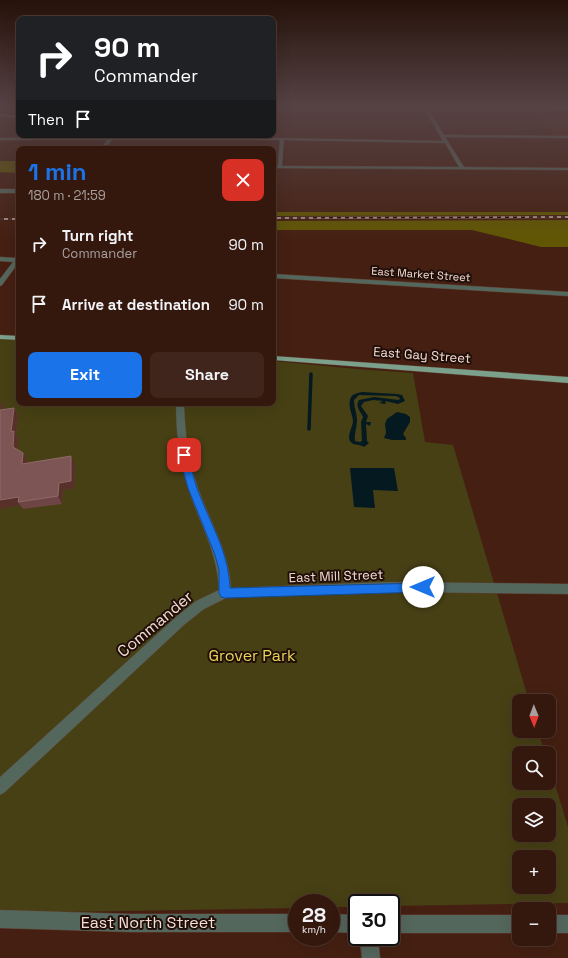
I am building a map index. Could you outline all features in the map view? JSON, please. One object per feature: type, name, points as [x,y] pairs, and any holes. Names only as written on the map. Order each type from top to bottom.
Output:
[{"type":"main road","points":[[0,337],[16,338]]},
{"type":"main road","name":"East Gay Street","points":[[276,358],[568,380]]},
{"type":"street","points":[[280,167],[281,151]]},
{"type":"street","points":[[452,151],[462,168]]},
{"type":"street","points":[[276,167],[568,169]]},
{"type":"street","points":[[0,191],[16,191]]},
{"type":"street","points":[[0,259],[16,260]]},
{"type":"street","points":[[0,284],[16,264]]},
{"type":"street","name":"East Market Street","points":[[276,276],[568,294]]},
{"type":"street","points":[[180,406],[180,433],[184,455],[192,488],[220,555],[224,570],[225,593]]},
{"type":"street","name":"East Mill Street","points":[[225,593],[386,587],[568,589]]},
{"type":"street","name":"Commander","points":[[0,788],[180,621],[200,605],[225,593]]},
{"type":"street","name":"East North Street","points":[[0,919],[131,923],[288,923]]},
{"type":"street","points":[[400,924],[512,924]]},
{"type":"street","points":[[556,924],[568,924]]},
{"type":"street","points":[[370,946],[371,958]]},
{"type":"green space","name":"Grover Park","points":[[0,337],[16,338],[16,406],[276,406],[276,361],[413,373],[425,442],[453,445],[527,694],[512,694],[512,738],[540,738],[543,746],[512,746],[512,790],[556,790],[556,788],[568,827],[568,903],[512,902],[512,904],[400,906],[400,894],[348,894],[348,907],[340,907],[340,894],[288,894],[288,908],[0,913]]},
{"type":"shaded area","points":[[0,161],[16,161],[16,173],[0,172]]},
{"type":"shaded area","points":[[276,212],[568,212],[568,215],[276,216]]},
{"type":"shaded area","points":[[568,220],[568,247],[541,247],[472,230],[276,230],[276,221]]},
{"type":"water","points":[[362,392],[402,395],[405,401],[398,404],[385,401],[386,404],[379,403],[383,401],[373,400],[364,402],[361,406],[368,416],[366,422],[371,422],[370,426],[366,424],[367,441],[369,443],[364,447],[351,443],[349,439],[353,422],[350,400],[356,393]],"holes":[[[359,395],[396,396],[400,398],[399,400],[374,397],[359,400],[358,407],[363,417],[361,422],[362,441],[355,441],[357,415],[354,400]]]},
{"type":"water","points":[[397,412],[406,414],[410,417],[410,422],[403,434],[406,440],[392,440],[384,438],[387,419]]},
{"type":"water","points":[[350,468],[394,468],[398,491],[373,490],[375,508],[354,507]]},
{"type":"building","points":[[14,408],[11,432],[14,431],[13,447],[23,453],[22,464],[71,456],[71,481],[59,483],[58,496],[18,502],[19,497],[0,500],[0,410]]},
{"type":"waterway","points":[[309,429],[311,374]]},
{"type":"railway","points":[[276,218],[568,217]]},
{"type":"railway","points":[[0,219],[16,219]]},
{"type":"route","points":[[184,455],[192,488],[220,555],[224,570],[225,593],[423,587]]}]
